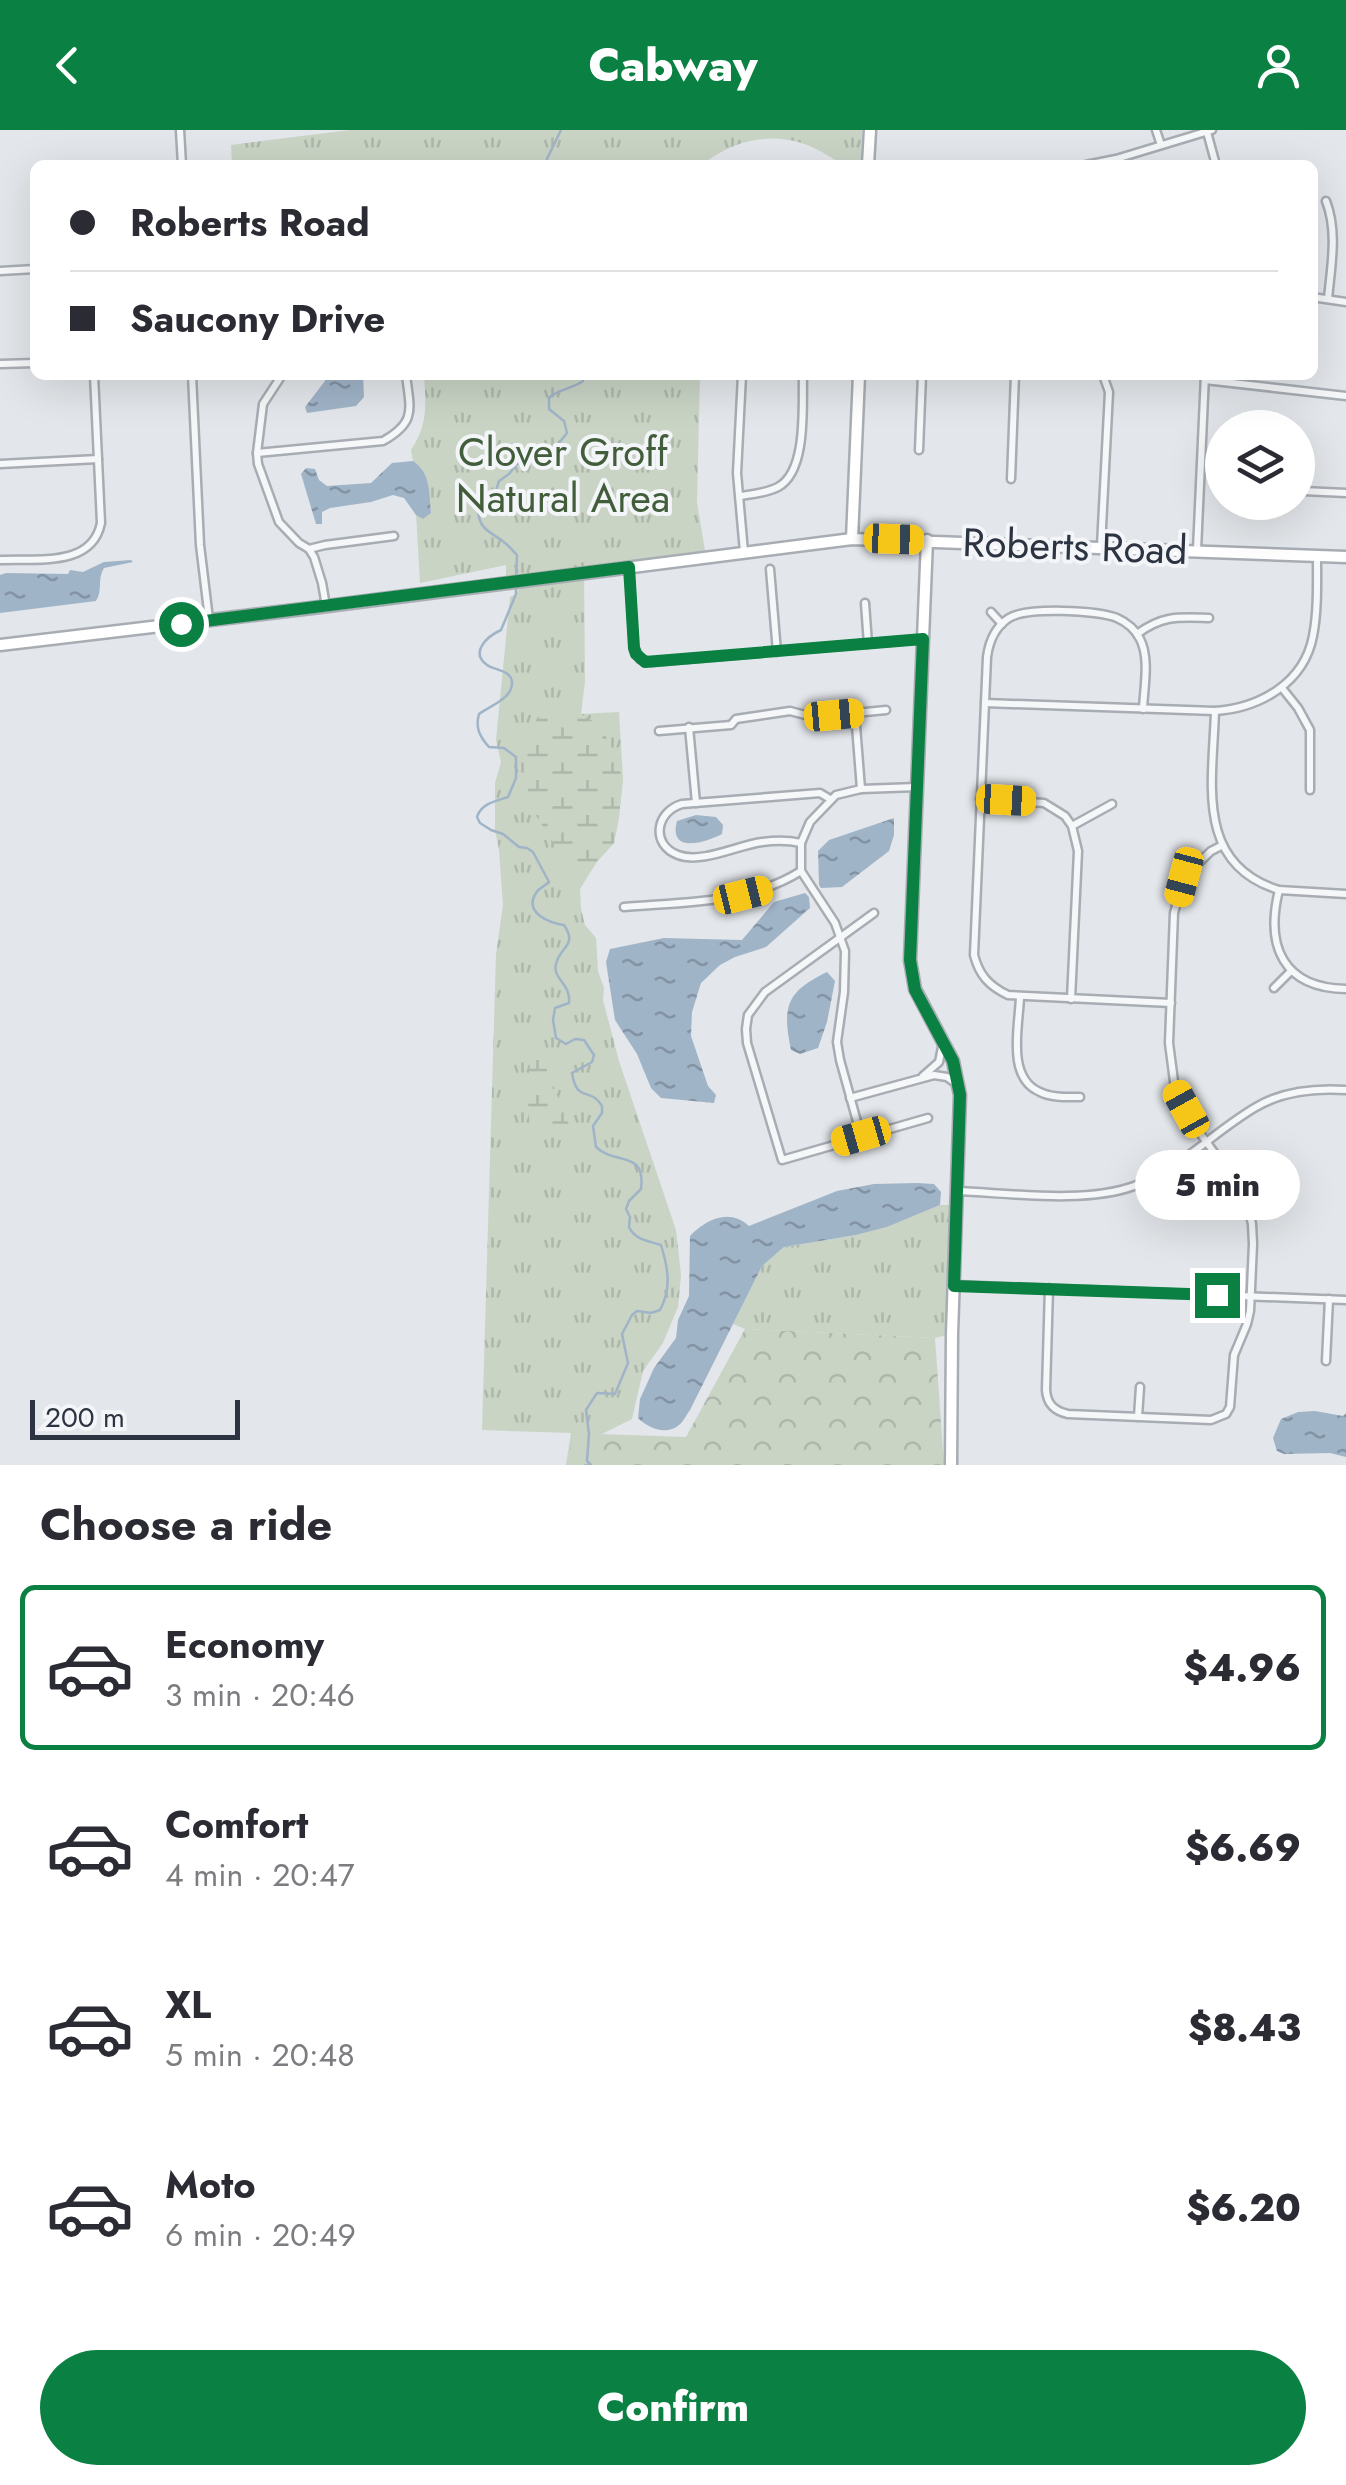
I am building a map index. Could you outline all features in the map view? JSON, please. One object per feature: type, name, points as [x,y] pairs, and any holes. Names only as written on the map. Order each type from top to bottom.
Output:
[{"type":"main road","points":[[868,160],[870,130]]},
{"type":"main road","points":[[852,539],[859,380]]},
{"type":"main road","name":"Roberts Road","points":[[0,641],[120,624],[209,620],[326,606],[852,539],[1346,557]]},
{"type":"main road","points":[[928,540],[910,968],[920,1003],[953,1061],[959,1086],[951,1465]]},
{"type":"street","points":[[180,130],[182,160]]},
{"type":"street","points":[[1156,130],[1161,146]]},
{"type":"street","points":[[1122,160],[1210,131],[1215,160]]},
{"type":"street","points":[[1326,201],[1333,234],[1328,299]]},
{"type":"street","points":[[0,271],[30,269]]},
{"type":"street","points":[[1318,298],[1346,302]]},
{"type":"street","points":[[0,364],[30,363]]},
{"type":"street","points":[[0,560],[72,557],[89,548],[100,533],[94,380]]},
{"type":"street","points":[[192,380],[200,545],[209,620]]},
{"type":"street","points":[[279,380],[262,404],[257,452],[279,522],[314,557],[326,606]]},
{"type":"street","points":[[257,452],[384,441],[398,433],[410,416],[406,380]]},
{"type":"street","points":[[742,380],[738,473],[744,552]]},
{"type":"street","points":[[740,496],[782,486],[794,469],[800,446],[803,380]]},
{"type":"street","points":[[919,450],[922,380]]},
{"type":"street","points":[[1011,479],[1015,380]]},
{"type":"street","points":[[1101,546],[1108,392],[1104,380]]},
{"type":"street","points":[[1197,550],[1205,380]]},
{"type":"street","points":[[1221,380],[1346,396]]},
{"type":"street","points":[[0,464],[98,459]]},
{"type":"street","points":[[1315,492],[1346,494]]},
{"type":"street","points":[[309,549],[394,536]]},
{"type":"street","points":[[985,703],[1216,711],[1251,706],[1282,688],[1306,657],[1313,638],[1318,555]]},
{"type":"street","points":[[629,567],[638,662],[923,639]]},
{"type":"street","points":[[770,569],[776,652]]},
{"type":"street","points":[[865,603],[868,644]]},
{"type":"street","points":[[1143,708],[1143,647],[1137,634],[1121,620],[1100,614],[1031,610],[1009,618],[991,639],[974,955],[991,986],[1008,995],[1170,1004]]},
{"type":"street","points":[[991,612],[1002,624]]},
{"type":"street","points":[[1137,634],[1162,619],[1209,618]]},
{"type":"street","points":[[1282,688],[1310,730],[1310,790]]},
{"type":"street","points":[[659,731],[731,724],[749,716],[790,711],[814,717],[886,710]]},
{"type":"street","points":[[1216,711],[1212,800],[1221,846],[1228,857],[1246,874],[1279,890],[1346,894]]},
{"type":"street","points":[[855,714],[861,789]]},
{"type":"street","points":[[690,727],[696,803]]},
{"type":"street","points":[[861,1136],[838,1042],[845,951],[835,922],[800,871],[801,843],[810,822],[830,798],[861,789],[916,787]]},
{"type":"street","points":[[801,843],[760,842],[686,857],[670,850],[660,825],[670,809],[682,804],[820,792],[830,798]]},
{"type":"street","points":[[980,799],[1044,803],[1065,816],[1072,826],[1078,851],[1071,999]]},
{"type":"street","points":[[1072,826],[1112,804]]},
{"type":"street","points":[[1050,1288],[1046,1390],[1050,1406],[1068,1414],[1212,1420],[1226,1414],[1232,1402],[1234,1355],[1249,1319],[1252,1224],[1240,1188],[1196,1129],[1175,1089],[1169,1043],[1174,913],[1184,877],[1221,846]]},
{"type":"street","points":[[624,907],[729,898],[762,890],[800,871]]},
{"type":"street","points":[[1279,890],[1274,910],[1275,942],[1291,971],[1312,984],[1346,989]]},
{"type":"street","points":[[874,913],[765,992],[748,1016],[747,1043],[782,1160],[928,1118]]},
{"type":"street","points":[[1274,988],[1291,971]]},
{"type":"street","points":[[1020,997],[1018,1054],[1022,1075],[1036,1091],[1080,1097]]},
{"type":"street","points":[[922,1077],[939,1062],[943,1042]]},
{"type":"street","points":[[850,1098],[922,1077],[942,1076],[959,1086]]},
{"type":"street","points":[[957,1190],[1070,1195],[1117,1191],[1163,1174],[1258,1106],[1306,1091],[1346,1090]]},
{"type":"street","points":[[954,1286],[1346,1300]]},
{"type":"street","points":[[1326,1361],[1329,1299]]},
{"type":"street","points":[[1138,1417],[1140,1387]]},
{"type":"green space","points":[[350,130],[862,130],[861,160],[836,160],[802,143],[772,139],[742,143],[709,160],[232,160],[231,145]]},
{"type":"green space","name":"Clover Groff Natural Area","points":[[424,380],[700,380],[697,502],[706,557],[584,573],[585,682],[581,714],[619,712],[623,778],[614,843],[580,888],[581,909],[585,925],[596,938],[603,1000],[619,1061],[676,1230],[681,1275],[678,1307],[663,1343],[643,1371],[632,1419],[600,1435],[590,1465],[566,1465],[571,1433],[482,1430],[496,954],[503,905],[495,830],[495,783],[501,762],[496,740],[510,597],[524,581],[506,582],[506,565],[420,583],[411,450],[425,414]]},
{"type":"green space","points":[[552,706],[570,707],[605,729],[623,778],[614,843],[580,889],[530,806],[527,745],[537,718]]},
{"type":"green space","points":[[535,1040],[569,1125],[558,1129],[530,1123],[529,1080]]},
{"type":"green space","points":[[940,1205],[957,1205],[952,1334],[935,1338],[745,1329],[733,1324],[762,1266],[784,1247],[887,1227]]},
{"type":"green space","points":[[745,1329],[935,1338],[944,1465],[570,1465],[571,1433],[686,1437]]},
{"type":"water","points":[[363,380],[364,397],[356,406],[307,413],[305,407],[325,381]]},
{"type":"water","points":[[413,461],[428,484],[431,513],[423,519],[404,498],[393,495],[330,508],[322,512],[322,524],[316,524],[301,474],[306,468],[315,469],[319,480],[327,486],[371,483],[392,463]]},
{"type":"water","points":[[131,560],[104,568],[96,601],[0,613],[0,575],[68,574],[70,570],[83,572],[104,562]]},
{"type":"water","points":[[696,815],[716,817],[723,825],[722,834],[698,843],[683,842],[676,831],[677,821]]},
{"type":"water","points":[[894,818],[889,851],[842,887],[821,888],[818,851],[829,840]]},
{"type":"water","points":[[805,893],[810,908],[766,947],[720,965],[701,983],[692,1012],[691,1036],[708,1086],[716,1095],[714,1103],[661,1098],[651,1088],[637,1054],[615,1020],[606,962],[610,949],[664,938],[742,940],[774,902]]},
{"type":"water","points":[[827,972],[835,981],[827,1022],[818,1048],[800,1054],[791,1050],[787,1022],[790,1002],[803,986]]},
{"type":"water","points":[[874,1184],[934,1184],[941,1192],[940,1205],[887,1227],[784,1247],[762,1266],[682,1422],[663,1430],[638,1418],[640,1399],[654,1368],[676,1338],[678,1320],[689,1296],[690,1236],[696,1230],[726,1217],[749,1226],[837,1191]]},
{"type":"water","points":[[1315,1411],[1343,1416],[1346,1413],[1346,1457],[1277,1451],[1273,1438],[1281,1419]]},
{"type":"waterway","points":[[546,160],[561,130]]},
{"type":"waterway","points":[[516,580],[517,555],[484,527],[478,512],[494,497],[499,481],[517,464],[543,454],[567,433],[564,421],[549,409],[549,398],[583,380]]},
{"type":"waterway","points":[[516,588],[501,630],[486,640],[480,650],[487,665],[509,675],[511,688],[505,697],[479,714],[478,724],[489,747],[504,748],[516,757],[516,778],[508,797],[485,806],[477,817],[491,830],[533,852],[549,882],[536,893],[533,906],[546,919],[564,925],[569,937],[555,969],[569,996],[569,1003],[555,1008],[556,1038],[566,1044],[584,1040],[594,1055],[592,1062],[572,1073],[574,1082],[581,1092],[602,1106],[593,1126],[596,1147],[639,1168],[641,1189],[626,1209],[629,1227],[639,1237],[661,1245],[668,1278],[660,1310],[637,1311],[622,1334],[628,1363],[615,1394],[597,1393],[586,1410],[587,1461],[591,1465]]},
{"type":"route","points":[[181,624],[629,567],[634,648],[645,662],[923,639],[910,960],[915,990],[953,1061],[960,1095],[954,1286],[1217,1295]]}]
